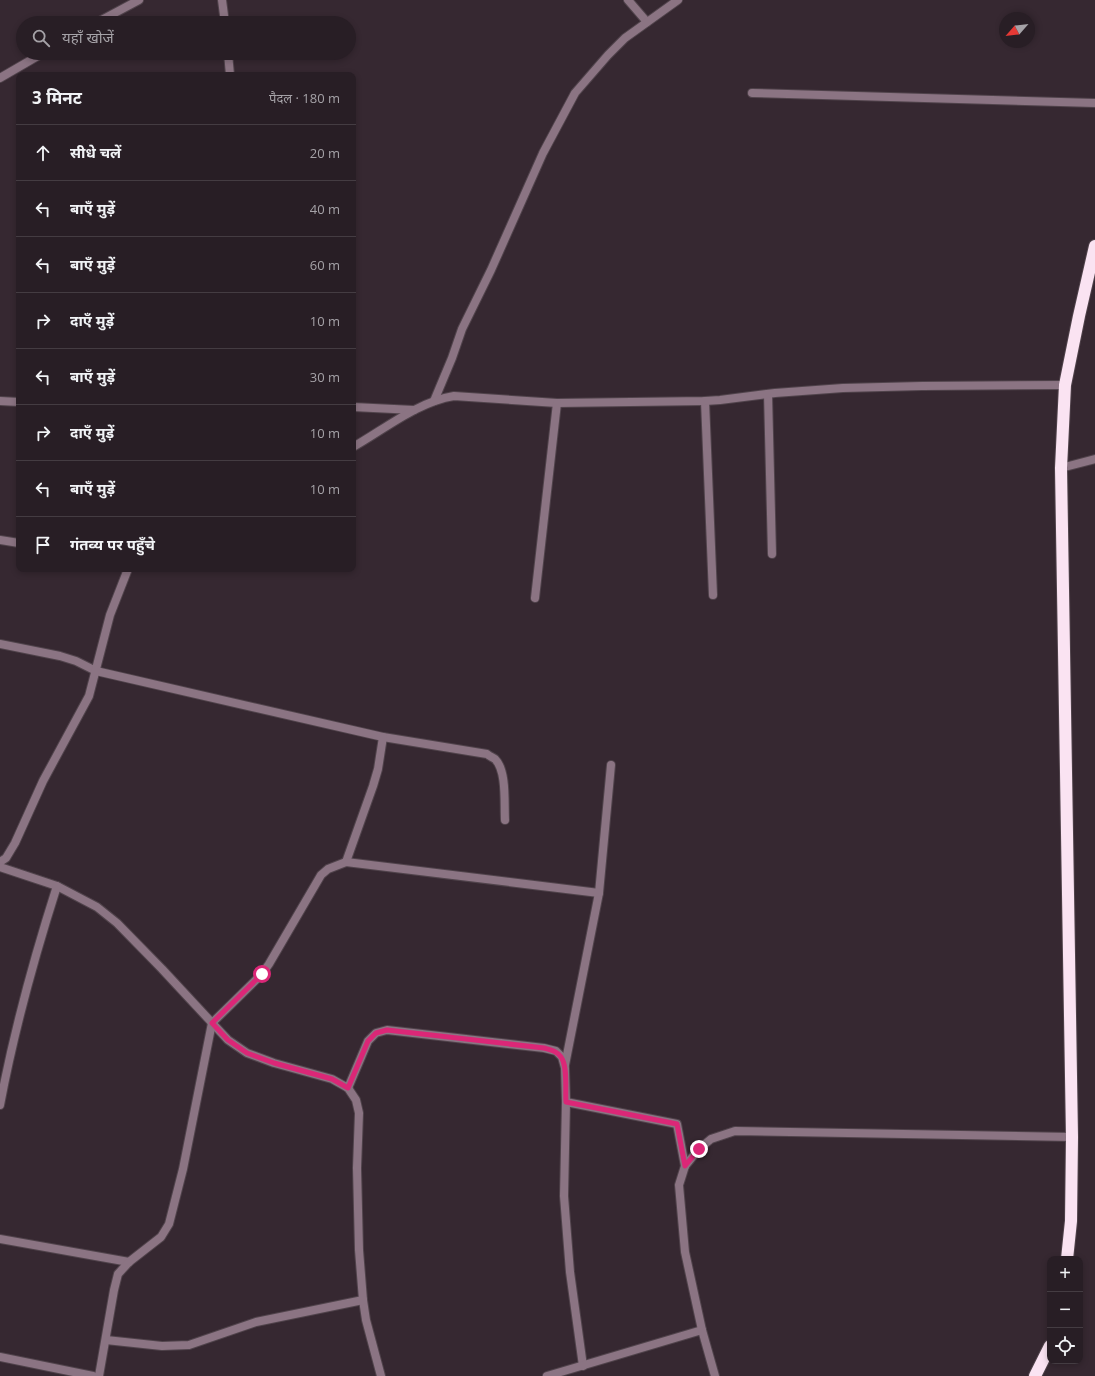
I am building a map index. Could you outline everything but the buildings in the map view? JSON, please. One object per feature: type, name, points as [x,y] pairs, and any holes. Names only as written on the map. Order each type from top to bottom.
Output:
[{"type":"highway","points":[[1067,1256],[1071,1221],[1072,1137],[1061,468],[1065,384],[1095,246]]},
{"type":"highway","points":[[1035,1376],[1047,1352]]},
{"type":"street","points":[[109,16],[139,0]]},
{"type":"street","points":[[222,0],[223,16]]},
{"type":"street","points":[[628,0],[647,22]]},
{"type":"street","points":[[434,401],[462,329],[491,270],[543,153],[575,93],[625,38],[678,0]]},
{"type":"street","points":[[0,78],[31,60]]},
{"type":"street","points":[[229,60],[230,72]]},
{"type":"street","points":[[752,93],[1095,103]]},
{"type":"street","points":[[356,445],[414,410],[445,397],[454,396],[557,403],[705,401],[843,388],[1065,384]]},
{"type":"street","points":[[768,394],[772,554]]},
{"type":"street","points":[[0,401],[16,402]]},
{"type":"street","points":[[705,401],[713,595]]},
{"type":"street","points":[[535,598],[557,403]]},
{"type":"street","points":[[356,407],[414,410]]},
{"type":"street","points":[[1061,468],[1095,459]]},
{"type":"street","points":[[0,540],[16,543]]},
{"type":"street","points":[[0,862],[6,858],[15,843],[43,781],[89,696],[110,615],[127,572]]},
{"type":"street","points":[[0,644],[60,656],[76,661],[96,671],[383,737],[487,754],[494,758],[500,766],[503,774],[505,820]]},
{"type":"street","points":[[346,862],[375,781],[383,737]]},
{"type":"street","points":[[583,1366],[570,1272],[564,1196],[566,1102],[565,1068],[599,893],[611,765]]},
{"type":"street","points":[[99,1376],[114,1290],[122,1268],[161,1237],[169,1224],[183,1169],[212,1023],[262,974],[320,875],[328,869],[346,862],[599,893]]},
{"type":"street","points":[[0,867],[57,886],[97,907],[117,923],[162,968],[228,1040],[247,1053],[274,1063],[332,1079],[348,1088],[356,1100],[359,1113],[359,1250],[363,1300],[366,1320],[381,1376]]},
{"type":"street","points":[[0,1105],[18,1019],[57,886]]},
{"type":"street","points":[[348,1088],[368,1041],[376,1033],[387,1030],[544,1048],[556,1051],[562,1057],[565,1068]]},
{"type":"street","points":[[566,1102],[677,1124],[685,1166]]},
{"type":"street","points":[[715,1376],[702,1330],[685,1252],[679,1185],[685,1166],[699,1149],[711,1140],[735,1131],[1072,1137]]},
{"type":"street","points":[[0,1239],[129,1262]]},
{"type":"street","points":[[106,1340],[162,1346],[189,1345],[256,1322],[363,1300]]},
{"type":"street","points":[[548,1376],[702,1330]]},
{"type":"street","points":[[0,1357],[93,1376]]},
{"type":"route","points":[[262,974],[212,1023],[228,1040],[247,1053],[274,1063],[332,1079],[348,1088],[368,1041],[376,1033],[387,1030],[544,1048],[556,1051],[562,1057],[565,1068],[566,1102],[677,1124],[685,1166],[699,1149]]}]
